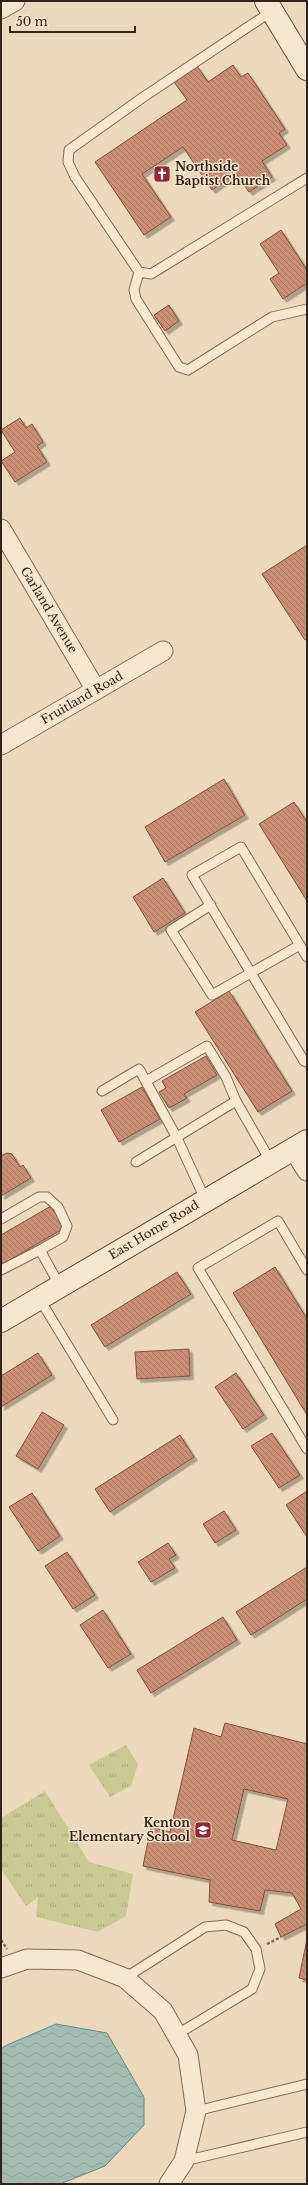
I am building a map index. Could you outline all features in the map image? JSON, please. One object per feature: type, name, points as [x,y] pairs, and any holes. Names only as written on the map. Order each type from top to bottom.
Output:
[{"type":"street","points":[[1,9],[15,1]]},
{"type":"street","points":[[269,6],[307,69]]},
{"type":"street","name":"Garland Avenue","points":[[1,529],[96,690]]},
{"type":"street","name":"Fruitland Road","points":[[1,745],[163,651]]},
{"type":"street","points":[[300,1145],[307,1171]]},
{"type":"street","name":"East Home Road","points":[[1,1321],[205,1199],[300,1145]]},
{"type":"street","points":[[1,1968],[27,1959],[78,1960],[125,1978],[163,2011],[188,2055],[196,2111],[184,2161],[169,2184]]},
{"type":"lane","points":[[269,6],[69,150],[68,162],[75,177],[139,272],[151,274],[307,178]]},
{"type":"lane","points":[[139,272],[134,290],[136,299],[179,367],[188,370],[272,317],[307,309]]},
{"type":"lane","points":[[307,957],[241,847],[192,875],[304,1061],[307,1062]]},
{"type":"lane","points":[[210,905],[171,930],[212,995],[300,945]]},
{"type":"lane","points":[[146,1081],[206,1046],[226,1077],[236,1102],[272,1162]]},
{"type":"lane","points":[[102,1091],[139,1069],[177,1138],[205,1199]]},
{"type":"lane","points":[[136,1162],[236,1102]]},
{"type":"lane","points":[[1,1219],[39,1197],[47,1197],[58,1207],[67,1226],[63,1237],[1,1270]]},
{"type":"lane","points":[[306,1267],[278,1221],[198,1268],[307,1449]]},
{"type":"lane","points":[[40,1250],[60,1286]]},
{"type":"lane","points":[[39,1298],[113,1420]]},
{"type":"lane","points":[[125,1978],[205,1927],[226,1925],[244,1932],[256,1950],[260,1969],[252,1989],[176,2035]]},
{"type":"lane","points":[[196,2111],[307,2084]]},
{"type":"lane","points":[[184,2161],[307,2132]]},
{"type":"green space","points":[[126,1745],[138,1764],[131,1786],[110,1797],[89,1765]]},
{"type":"green space","points":[[45,1791],[89,1862],[133,1874],[126,1916],[98,1932],[36,1917],[38,1897],[26,1906],[1,1869],[1,1818]]},
{"type":"water","points":[[56,2024],[107,2033],[144,2097],[144,2125],[105,2166],[60,2184],[1,2184],[1,2049]]},
{"type":"building","points":[[233,65],[241,77],[248,73],[285,129],[279,133],[287,145],[262,161],[272,177],[249,192],[236,173],[212,190],[183,147],[142,174],[171,217],[144,235],[95,162],[187,100],[174,82],[197,66],[208,82]]},
{"type":"building","points":[[281,230],[307,270],[307,283],[283,299],[270,279],[279,273],[260,244]]},
{"type":"building","points":[[169,305],[179,321],[165,331],[154,315]]},
{"type":"building","points":[[20,418],[26,428],[32,424],[43,442],[37,446],[47,462],[15,482],[1,461],[15,452],[1,430]]},
{"type":"building","points":[[307,545],[307,639],[305,640],[262,574]]},
{"type":"building","points":[[224,779],[245,815],[165,862],[145,827]]},
{"type":"building","points":[[294,802],[307,822],[307,901],[259,824]]},
{"type":"building","points":[[163,878],[185,913],[154,932],[133,897]]},
{"type":"building","points":[[229,991],[292,1091],[258,1112],[195,1012]]},
{"type":"building","points":[[206,1056],[217,1075],[184,1094],[187,1098],[169,1108],[159,1092],[166,1088],[162,1081]]},
{"type":"building","points":[[142,1087],[160,1119],[119,1142],[101,1110]]},
{"type":"building","points":[[7,1153],[12,1154],[20,1167],[23,1165],[31,1178],[1,1196],[1,1156]]},
{"type":"building","points":[[51,1206],[64,1228],[1,1265],[1,1235]]},
{"type":"building","points":[[275,1267],[307,1319],[307,1415],[233,1293]]},
{"type":"building","points":[[177,1272],[191,1294],[105,1347],[91,1325]]},
{"type":"building","points":[[189,1349],[190,1376],[137,1379],[135,1352]]},
{"type":"building","points":[[38,1353],[52,1375],[1,1407],[1,1376]]},
{"type":"building","points":[[236,1373],[264,1415],[243,1429],[215,1387]]},
{"type":"building","points":[[42,1412],[64,1425],[38,1469],[16,1456]]},
{"type":"building","points":[[272,1433],[300,1475],[279,1488],[251,1446]]},
{"type":"building","points":[[180,1435],[194,1457],[110,1512],[95,1489]]},
{"type":"building","points":[[307,1491],[307,1537],[286,1505]]},
{"type":"building","points":[[32,1493],[60,1536],[38,1551],[9,1507]]},
{"type":"building","points":[[224,1511],[236,1530],[215,1543],[203,1524]]},
{"type":"building","points":[[168,1543],[176,1555],[169,1559],[175,1568],[151,1582],[138,1562]]},
{"type":"building","points":[[67,1552],[95,1595],[73,1609],[45,1566]]},
{"type":"building","points":[[307,1567],[307,1599],[251,1635],[236,1612]]},
{"type":"building","points":[[103,1610],[131,1654],[108,1668],[80,1625]]},
{"type":"building","points":[[223,1617],[237,1640],[151,1693],[137,1670]]},
{"type":"building","name":"Kenton Elementary School","points":[[225,1723],[307,1744],[307,1924],[281,1937],[275,1924],[301,1909],[292,1893],[265,1890],[260,1911],[209,1902],[210,1880],[143,1866],[151,1827],[170,1832],[194,1728],[221,1737]],"holes":[[[244,1789],[288,1799],[276,1850],[232,1840]]]},
{"type":"building","points":[[307,1939],[307,1980],[299,1978]]},
{"type":"place","name":"Northside Baptist Church","points":[[162,174]]},
{"type":"place","name":"Kenton Elementary School","points":[[203,1830]]}]
